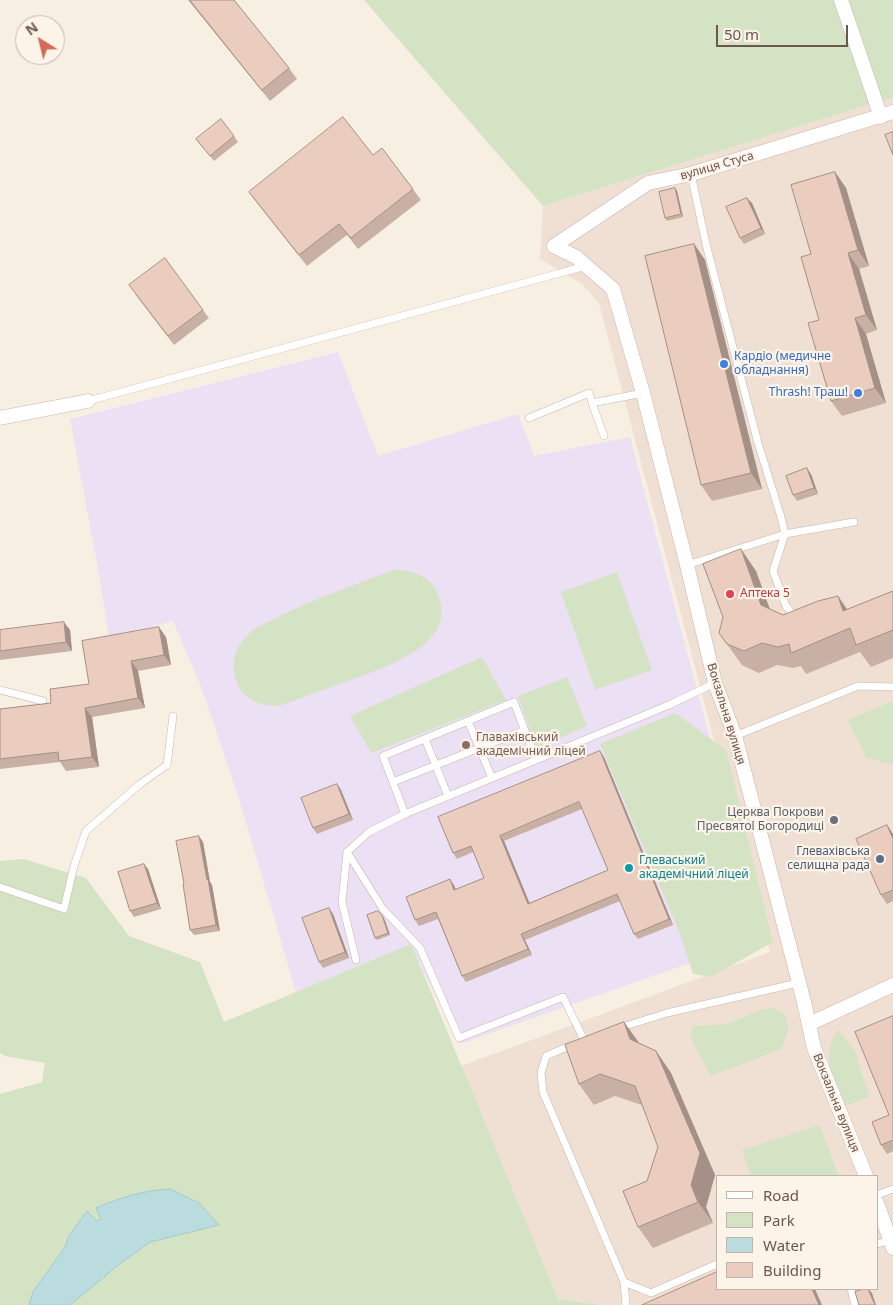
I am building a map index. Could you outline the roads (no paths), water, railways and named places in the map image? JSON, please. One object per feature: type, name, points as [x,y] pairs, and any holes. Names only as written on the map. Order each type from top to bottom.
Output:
[{"type":"street","points":[[841,0],[887,114]]},
{"type":"street","name":"вулиця Стуса","points":[[554,246],[648,183],[691,174],[887,114]]},
{"type":"street","name":"Вокзальна вулиця","points":[[554,246],[576,257],[613,290],[643,393],[715,683],[735,736],[814,1048],[866,1175]]},
{"type":"street","points":[[0,418],[88,402]]},
{"type":"street","points":[[809,1024],[893,985]]},
{"type":"street","points":[[878,1207],[887,1244]]},
{"type":"lane","points":[[691,174],[706,244],[755,434],[785,534],[773,571],[786,606],[801,625]]},
{"type":"lane","points":[[88,402],[586,266]]},
{"type":"lane","points":[[529,418],[589,393],[604,436]]},
{"type":"lane","points":[[592,404],[643,393]]},
{"type":"lane","points":[[687,564],[785,534],[854,522]]},
{"type":"lane","points":[[356,960],[342,902],[346,852],[369,832],[405,814],[669,705],[715,683]]},
{"type":"lane","points":[[735,736],[858,686],[893,687]]},
{"type":"lane","points":[[0,690],[43,701]]},
{"type":"lane","points":[[405,814],[383,756],[514,702],[536,760]]},
{"type":"lane","points":[[0,887],[64,909],[74,866],[86,831],[140,784],[167,765],[173,716]]},
{"type":"lane","points":[[468,721],[492,778]]},
{"type":"lane","points":[[393,782],[525,730]]},
{"type":"lane","points":[[425,739],[448,796]]},
{"type":"lane","points":[[346,852],[383,909],[420,948],[459,1038],[563,997],[584,1040]]},
{"type":"lane","points":[[612,1031],[667,1013],[798,983]]},
{"type":"lane","points":[[594,1037],[546,1056],[541,1074],[543,1092],[624,1282],[626,1305]]},
{"type":"lane","points":[[878,1195],[893,1189]]},
{"type":"lane","points":[[624,1282],[651,1293],[716,1264]]},
{"type":"lane","points":[[850,1290],[856,1305]]},
{"type":"water","points":[[170,1189],[199,1203],[219,1225],[150,1242],[70,1305],[29,1305],[33,1292],[65,1247],[69,1236],[87,1211],[97,1221],[101,1219],[96,1208],[132,1195]]},
{"type":"place","name":"Кардіо (медичне обладнання)","points":[[724,364]]},
{"type":"place","name":"Thrash! Траш!","points":[[858,393]]},
{"type":"place","name":"Аптека 5","points":[[730,594]]},
{"type":"place","name":"Главахівський академічний ліцей","points":[[466,745]]},
{"type":"place","name":"Церква Покрови Пресвятої Богородиці","points":[[834,820]]},
{"type":"place","name":"Глевахівська селищна рада","points":[[880,859]]},
{"type":"place","name":"Глеваський академічний ліцей","points":[[629,868]]}]
